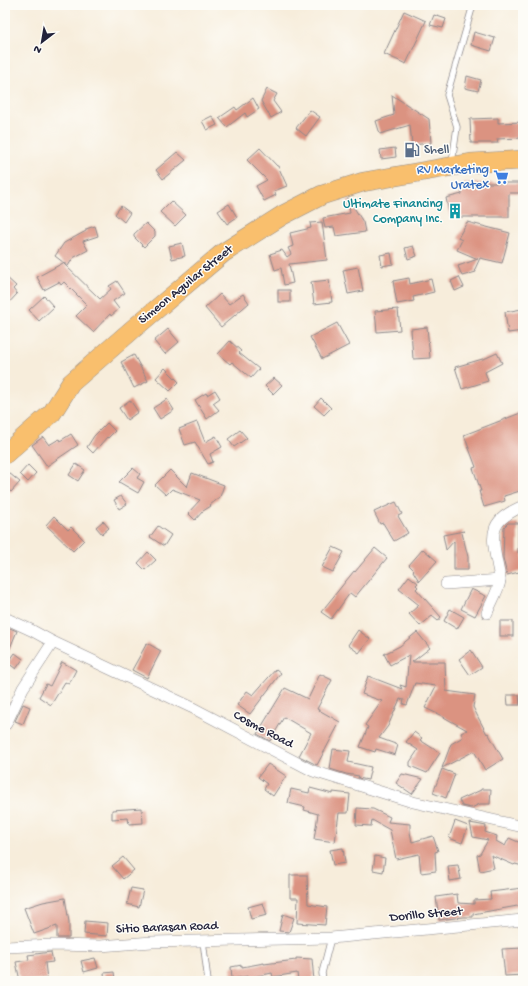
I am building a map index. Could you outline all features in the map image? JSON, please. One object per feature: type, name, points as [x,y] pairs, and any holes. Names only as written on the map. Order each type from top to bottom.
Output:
[{"type":"highway","name":"Simeon Aguilar Street","points":[[5,454],[52,413],[71,383],[223,252],[283,215],[322,195],[363,182],[451,168],[471,163],[523,160]]},
{"type":"street","points":[[487,613],[499,586],[500,580],[493,546],[493,533],[498,522],[523,506]]},
{"type":"street","points":[[446,584],[500,580]]},
{"type":"street","name":"Cosme Road","points":[[5,618],[191,707],[313,771],[413,802],[523,827]]},
{"type":"street","points":[[6,724],[24,688],[53,642]]},
{"type":"street","name":"Dorillo Street","points":[[331,938],[523,920]]},
{"type":"street","name":"Sitio Barasan Road","points":[[5,947],[53,945],[100,946],[152,942],[331,938]]},
{"type":"lane","points":[[451,168],[457,127],[447,95],[473,5]]},
{"type":"lane","points":[[323,981],[322,973],[331,938]]},
{"type":"lane","points":[[203,941],[208,981]]},
{"type":"building","points":[[404,11],[426,21],[406,64],[384,54]]},
{"type":"building","points":[[434,15],[446,19],[443,28],[430,25]]},
{"type":"building","points":[[474,32],[495,38],[491,51],[471,45]]},
{"type":"building","points":[[467,76],[481,80],[478,91],[465,88]]},
{"type":"building","points":[[267,89],[277,94],[273,101],[281,112],[271,118],[261,101]]},
{"type":"building","points":[[392,95],[429,119],[431,143],[412,145],[410,125],[380,134],[376,121],[394,115]]},
{"type":"building","points":[[253,98],[259,109],[247,117],[245,113],[227,127],[219,118],[235,107],[237,110]]},
{"type":"building","points":[[310,110],[320,117],[306,136],[296,128]]},
{"type":"building","points":[[212,116],[217,125],[207,130],[202,121]]},
{"type":"building","points":[[498,118],[498,123],[523,122],[523,138],[497,139],[498,143],[471,143],[470,119]]},
{"type":"building","points":[[260,148],[278,166],[287,186],[274,191],[276,195],[264,201],[256,186],[267,180],[247,160]]},
{"type":"building","points":[[395,148],[396,157],[381,159],[380,150]]},
{"type":"building","points":[[177,152],[186,160],[163,179],[156,170]]},
{"type":"building","points":[[477,182],[523,183],[523,193],[509,193],[509,217],[450,217],[446,198],[462,194],[461,184]]},
{"type":"building","points":[[348,198],[363,222],[365,232],[336,236],[334,227],[325,228],[323,218],[350,213]]},
{"type":"building","points":[[171,201],[186,215],[175,226],[160,212]]},
{"type":"building","points":[[229,204],[237,217],[227,224],[218,211]]},
{"type":"building","points":[[121,206],[130,213],[124,222],[115,214]]},
{"type":"building","points":[[322,222],[327,260],[289,264],[293,283],[284,285],[281,268],[275,270],[270,254],[282,250],[287,257],[291,254],[288,248],[293,246],[290,233],[311,228],[310,223]]},
{"type":"building","points":[[467,222],[510,233],[502,263],[480,258],[475,269],[476,272],[462,276],[458,266],[478,259],[457,250],[462,240],[458,238]]},
{"type":"building","points":[[146,223],[155,232],[155,236],[144,247],[134,237],[134,234]]},
{"type":"building","points":[[95,226],[98,236],[83,241],[88,250],[73,258],[68,266],[55,256],[64,243],[86,231],[86,229]]},
{"type":"building","points":[[182,243],[185,256],[172,259],[169,246]]},
{"type":"building","points":[[413,246],[417,256],[408,259],[405,248]]},
{"type":"building","points":[[391,253],[393,264],[382,266],[380,255]]},
{"type":"building","points":[[63,263],[100,299],[111,289],[109,286],[117,281],[125,293],[113,301],[119,309],[111,316],[110,314],[93,332],[76,316],[87,305],[64,282],[61,285],[59,282],[44,290],[37,277]]},
{"type":"building","points":[[358,267],[363,291],[348,294],[343,270]]},
{"type":"building","points":[[5,276],[16,286],[13,289],[17,294],[5,307]]},
{"type":"building","points":[[459,277],[464,287],[455,291],[451,281]]},
{"type":"building","points":[[409,278],[410,284],[431,279],[434,292],[413,297],[414,301],[397,304],[393,281]]},
{"type":"building","points":[[329,280],[332,302],[314,304],[311,282]]},
{"type":"building","points":[[278,290],[290,290],[290,302],[278,302]]},
{"type":"building","points":[[220,294],[229,304],[243,294],[249,303],[221,327],[205,308]]},
{"type":"building","points":[[44,296],[54,307],[39,321],[29,310]]},
{"type":"building","points":[[398,309],[400,330],[377,332],[375,311]]},
{"type":"building","points":[[522,309],[523,331],[508,333],[505,312]]},
{"type":"building","points":[[337,323],[349,345],[322,359],[310,337]]},
{"type":"building","points":[[427,327],[430,358],[413,359],[411,329]]},
{"type":"building","points":[[168,329],[179,342],[165,354],[154,341]]},
{"type":"building","points":[[230,341],[241,351],[239,353],[259,369],[251,378],[232,362],[230,364],[218,354]]},
{"type":"building","points":[[497,353],[502,363],[485,372],[488,381],[462,389],[455,367],[486,358]]},
{"type":"building","points":[[134,355],[148,381],[134,388],[121,362]]},
{"type":"building","points":[[165,368],[179,382],[170,391],[156,378]]},
{"type":"building","points":[[274,378],[282,385],[273,394],[265,386]]},
{"type":"building","points":[[215,390],[220,398],[213,403],[219,410],[207,419],[195,400],[206,393],[207,395]]},
{"type":"building","points":[[321,398],[331,408],[324,415],[314,406]]},
{"type":"building","points":[[167,399],[174,410],[160,419],[153,408]]},
{"type":"building","points":[[130,400],[138,412],[127,420],[119,408]]},
{"type":"building","points":[[523,412],[523,490],[504,496],[505,501],[484,507],[479,491],[481,491],[473,468],[476,467],[464,435]]},
{"type":"building","points":[[197,422],[205,442],[216,436],[222,447],[210,454],[213,462],[208,464],[195,442],[185,445],[179,429]]},
{"type":"building","points":[[107,423],[115,431],[108,438],[107,437],[93,453],[87,447],[94,436]]},
{"type":"building","points":[[240,430],[247,438],[234,447],[228,439]]},
{"type":"building","points":[[71,434],[78,445],[47,466],[32,445],[43,437],[49,445],[59,439],[60,441]]},
{"type":"building","points":[[76,464],[85,470],[78,481],[69,475]]},
{"type":"building","points":[[28,465],[36,473],[28,482],[20,474]]},
{"type":"building","points":[[133,468],[140,474],[137,478],[144,482],[138,493],[119,482]]},
{"type":"building","points":[[170,470],[187,487],[192,473],[224,485],[220,497],[210,505],[211,506],[203,511],[195,520],[188,513],[200,500],[172,489],[166,495],[155,485]]},
{"type":"building","points":[[9,473],[20,482],[11,492],[5,487],[5,477]]},
{"type":"building","points":[[121,496],[127,504],[119,509],[114,500]]},
{"type":"building","points":[[396,502],[402,514],[398,516],[408,533],[394,541],[383,523],[380,524],[374,512]]},
{"type":"building","points":[[54,516],[68,530],[71,527],[84,540],[73,551],[46,525]]},
{"type":"building","points":[[103,521],[109,528],[102,534],[96,527]]},
{"type":"building","points":[[508,523],[518,523],[518,553],[523,551],[523,571],[507,575],[503,558],[504,527]]},
{"type":"building","points":[[158,526],[171,535],[164,546],[150,537]]},
{"type":"building","points":[[464,531],[462,533],[468,557],[468,570],[454,570],[454,541],[446,550],[443,535]]},
{"type":"building","points":[[333,547],[344,552],[333,572],[322,567]]},
{"type":"building","points":[[375,548],[387,558],[355,597],[350,593],[331,619],[321,612],[354,571],[355,572]]},
{"type":"building","points":[[423,549],[437,561],[419,581],[413,571],[414,570],[409,565]]},
{"type":"building","points":[[148,552],[156,560],[145,570],[138,563]]},
{"type":"building","points":[[409,576],[418,583],[416,585],[418,587],[416,589],[441,617],[438,621],[432,616],[420,626],[409,614],[419,605],[399,589]]},
{"type":"building","points":[[471,589],[486,596],[475,616],[461,609]]},
{"type":"building","points":[[450,609],[464,617],[457,629],[444,621]]},
{"type":"building","points":[[500,621],[513,621],[513,636],[500,636]]},
{"type":"building","points":[[5,626],[17,631],[5,660]]},
{"type":"building","points":[[358,630],[370,639],[359,653],[348,645]]},
{"type":"building","points":[[417,632],[430,648],[412,662],[445,662],[446,691],[475,695],[473,707],[487,734],[488,733],[503,759],[485,770],[474,751],[442,768],[451,744],[463,737],[461,733],[467,730],[425,708],[436,686],[415,683],[407,705],[403,704],[404,700],[400,699],[388,726],[379,738],[398,745],[395,755],[376,749],[375,752],[360,747],[368,727],[365,725],[382,701],[362,694],[368,676],[402,689],[400,685],[406,687],[409,655],[390,665],[384,654],[400,646]]},
{"type":"building","points":[[147,643],[161,651],[147,678],[132,670]]},
{"type":"building","points":[[471,650],[482,667],[470,675],[459,659]]},
{"type":"building","points":[[15,653],[23,659],[16,669],[8,663]]},
{"type":"building","points":[[62,662],[76,670],[69,684],[65,682],[51,705],[39,697],[46,684],[50,686]]},
{"type":"building","points":[[276,669],[281,673],[250,714],[237,705],[247,691],[253,695]]},
{"type":"building","points":[[320,674],[332,680],[317,709],[340,722],[317,765],[299,756],[311,733],[284,717],[270,741],[257,734],[285,688],[308,699]]},
{"type":"building","points":[[507,695],[519,695],[520,705],[508,705]]},
{"type":"building","points":[[23,704],[30,707],[23,724],[15,721]]},
{"type":"building","points":[[414,732],[422,738],[420,740],[440,753],[427,773],[410,766],[410,762],[418,750],[406,742]]},
{"type":"building","points":[[333,749],[350,751],[348,762],[371,767],[368,780],[358,778],[359,776],[330,769]]},
{"type":"building","points":[[268,764],[286,776],[273,796],[264,789],[267,784],[258,777]]},
{"type":"building","points":[[442,769],[455,774],[446,798],[433,793]]},
{"type":"building","points":[[402,774],[423,779],[412,794],[396,783]]},
{"type":"building","points":[[310,788],[333,794],[333,792],[350,794],[348,813],[339,813],[335,842],[314,839],[318,814],[304,810],[305,807],[288,803],[291,789],[309,793]]},
{"type":"building","points":[[481,789],[491,789],[490,804],[480,804],[471,808],[462,806],[459,800]]},
{"type":"building","points":[[142,808],[143,823],[129,824],[128,818],[112,819],[112,810]]},
{"type":"building","points":[[357,808],[373,809],[390,817],[388,822],[410,824],[412,842],[433,836],[438,851],[435,852],[436,871],[421,873],[419,854],[396,859],[390,830],[372,820],[371,826],[356,825]]},
{"type":"building","points":[[455,821],[468,826],[462,843],[449,838]]},
{"type":"building","points":[[470,823],[486,826],[485,832],[497,836],[496,841],[505,846],[509,838],[523,844],[523,866],[514,865],[491,855],[494,868],[480,871],[477,855],[480,854],[488,840],[473,837]]},
{"type":"building","points":[[343,848],[345,863],[333,865],[330,850]]},
{"type":"building","points":[[375,856],[385,858],[383,872],[373,870]]},
{"type":"building","points":[[123,857],[134,870],[123,879],[112,866]]},
{"type":"building","points":[[458,865],[461,879],[450,881],[448,866]]},
{"type":"building","points":[[290,875],[307,875],[308,904],[327,907],[325,925],[297,923],[298,898],[290,898]]},
{"type":"building","points":[[131,888],[143,890],[139,907],[127,904]]},
{"type":"building","points":[[523,888],[523,905],[473,914],[473,917],[439,920],[436,897],[457,894],[458,903],[474,904],[474,900],[491,899],[490,892]]},
{"type":"building","points":[[65,898],[69,922],[69,938],[57,938],[57,926],[34,934],[24,908],[43,902]]},
{"type":"building","points":[[263,903],[267,915],[251,919],[248,907]]},
{"type":"building","points":[[283,914],[294,918],[289,932],[279,931]]},
{"type":"building","points":[[85,921],[108,923],[107,936],[84,934]]},
{"type":"building","points":[[523,948],[523,975],[505,976],[502,949]]},
{"type":"building","points":[[51,952],[53,962],[45,963],[47,979],[20,981],[16,962],[29,960],[28,955]]},
{"type":"building","points":[[95,958],[98,968],[84,972],[81,961]]},
{"type":"building","points":[[296,958],[312,959],[314,981],[298,981],[297,973],[273,977],[272,973],[248,978],[248,976],[232,979],[231,967],[296,960]]},
{"type":"building","points":[[114,972],[115,981],[105,981],[104,973]]},
{"type":"place","name":"Shell","points":[[412,150]]},
{"type":"place","name":"RV Marketing Uratex","points":[[501,177]]},
{"type":"place","name":"Ultimate Financing Company Inc.","points":[[455,211]]}]
